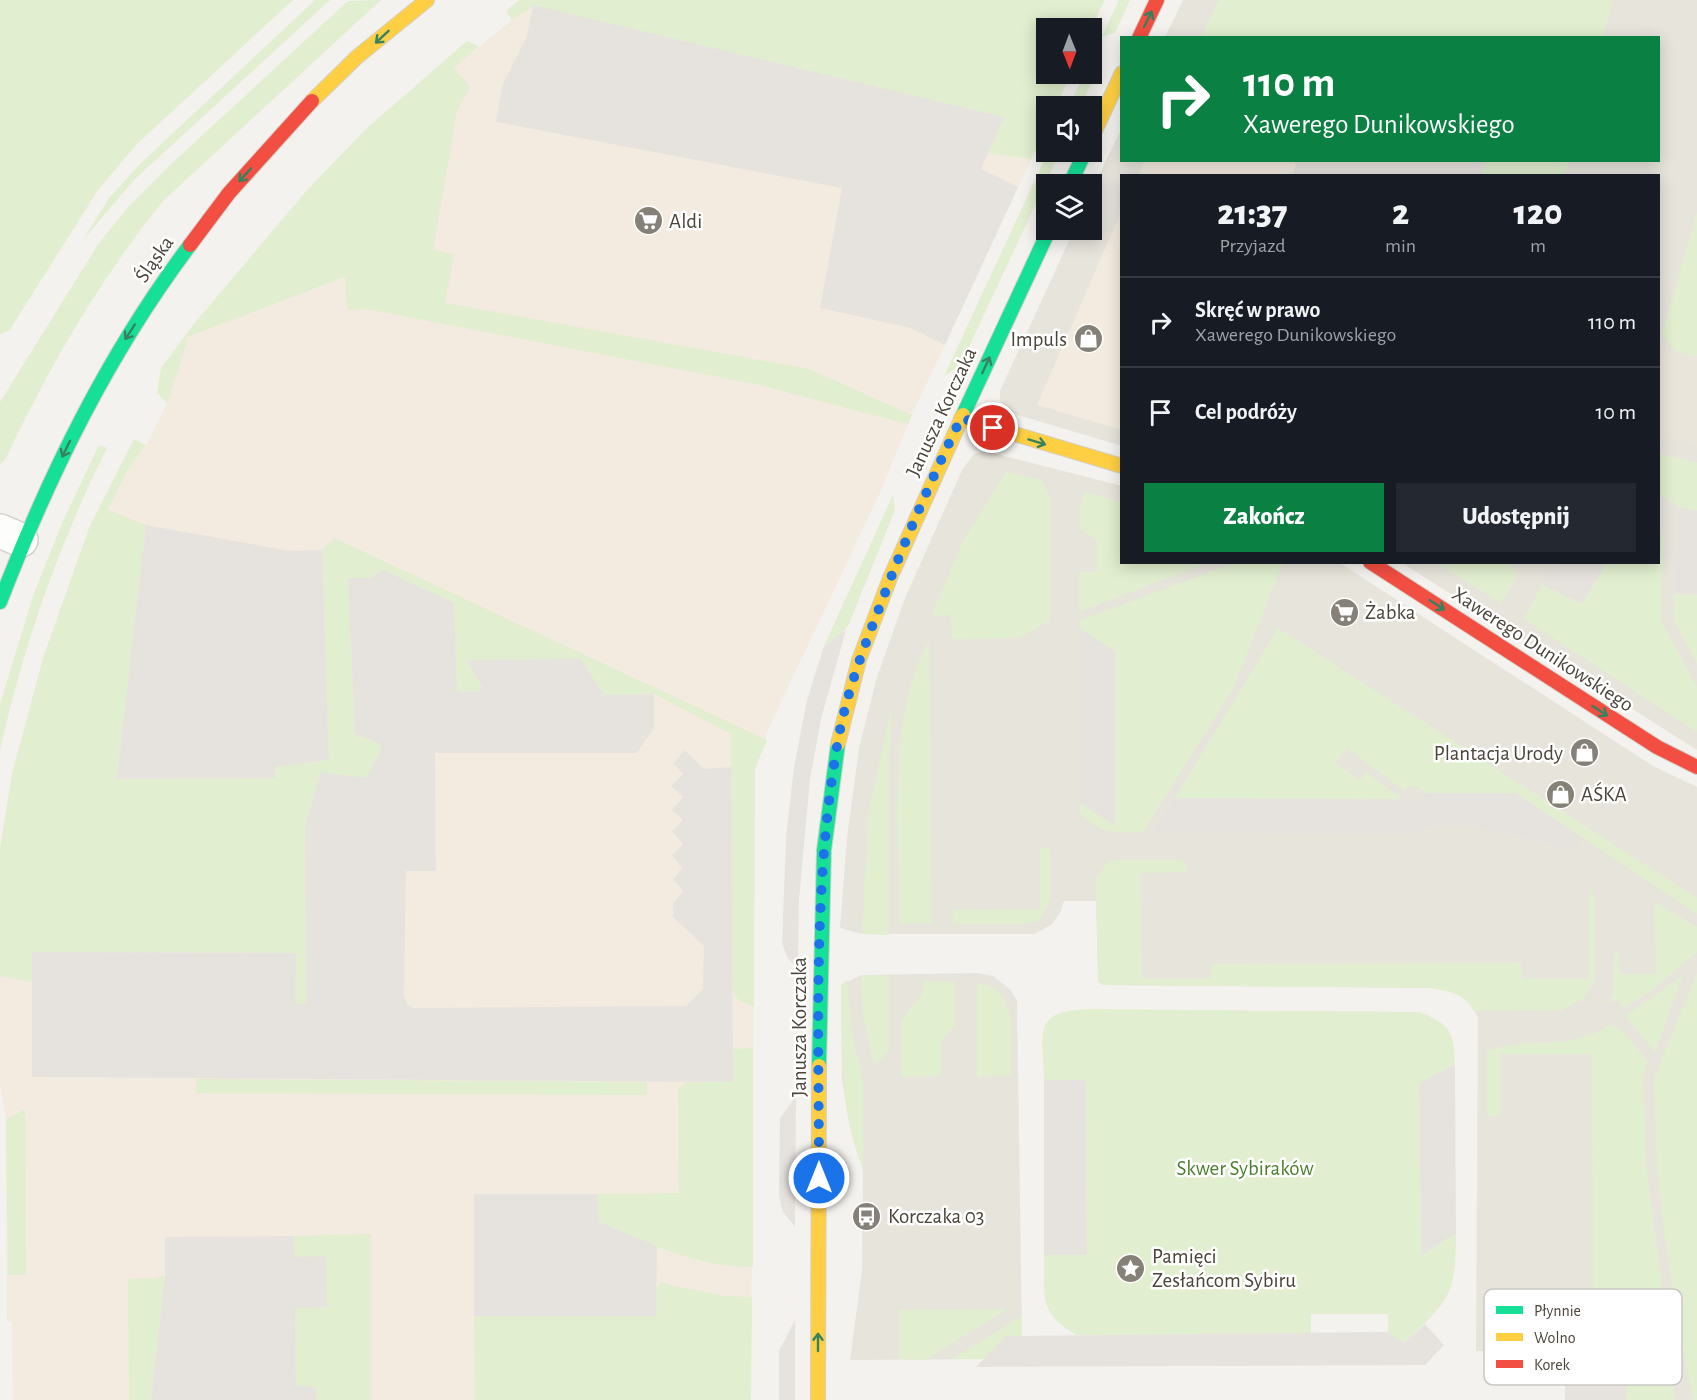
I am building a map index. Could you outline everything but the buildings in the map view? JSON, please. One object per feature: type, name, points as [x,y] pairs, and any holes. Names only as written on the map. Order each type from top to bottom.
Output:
[{"type":"street","name":"Śląska","points":[[0,602],[10,536],[123,343],[158,288],[219,204],[305,108],[399,21],[427,0]]},
{"type":"street","points":[[1140,36],[1157,0]]},
{"type":"street","points":[[1102,116],[1120,77]]},
{"type":"street","name":"Janusza Korczaka","points":[[818,1400],[820,954],[824,850],[840,728],[859,660],[890,578],[961,418],[1044,240]]},
{"type":"street","points":[[961,418],[1120,465]]},
{"type":"street","name":"Xawerego Dunikowskiego","points":[[1373,564],[1657,747],[1697,767]]},
{"type":"shaded area","points":[[1183,0],[1697,0],[1697,750],[1404,564],[1660,564],[1660,174],[1120,174],[1120,445],[1014,414],[1005,407],[1000,399],[1000,391],[1069,240],[1102,240],[1102,174],[1100,174],[1120,131],[1120,162],[1660,162],[1660,36],[1165,36]]},
{"type":"shaded area","points":[[533,5],[1036,126],[1036,149],[912,415],[879,495],[768,730],[765,738],[767,740],[755,768],[751,1400],[13,1400],[12,1322],[7,1321],[6,1120],[0,1083],[0,925],[108,510],[129,468],[146,445],[167,403],[187,344],[185,338],[346,277],[453,68]]},
{"type":"shaded area","points":[[533,5],[1004,117],[981,169],[1018,187],[945,345],[911,328],[820,308],[842,188],[496,122],[502,86],[527,36]]},
{"type":"shaded area","points":[[1144,162],[1499,162],[1496,174],[1139,174]]},
{"type":"shaded area","points":[[1293,162],[1485,162],[1482,174],[1293,174],[1296,163]]},
{"type":"shaded area","points":[[1697,211],[1697,446],[1660,435],[1660,346],[1673,349],[1662,334]]},
{"type":"shaded area","points":[[1120,215],[1120,429],[1037,405]]},
{"type":"shaded area","points":[[985,451],[1120,485],[1120,564],[1342,564],[1653,766],[1697,787],[1697,1400],[1626,1400],[1626,1385],[1682,1385],[1682,1289],[1484,1289],[1484,1351],[1476,1351],[1478,1017],[1467,1000],[1454,991],[1429,988],[1103,985],[1098,981],[1096,901],[1064,901],[1060,913],[1051,925],[1034,934],[862,934],[840,928],[847,838],[859,748],[877,677],[905,598],[962,470],[974,454]]},
{"type":"shaded area","points":[[1679,507],[1697,511],[1697,595],[1674,593]]},
{"type":"shaded area","points":[[146,525],[290,551],[322,550],[329,760],[275,767],[275,778],[117,779]]},
{"type":"shaded area","points":[[1555,564],[1605,564],[1582,604],[1542,584]]},
{"type":"shaded area","points":[[383,570],[454,603],[457,691],[479,692],[482,687],[467,660],[581,659],[604,695],[654,694],[654,728],[637,753],[435,753],[436,871],[406,871],[404,996],[407,1004],[414,1008],[686,1006],[703,989],[704,946],[673,917],[673,903],[683,891],[673,879],[682,868],[672,855],[683,844],[672,831],[683,820],[672,810],[683,797],[671,786],[683,774],[673,763],[685,750],[703,769],[731,767],[733,1082],[32,1077],[32,952],[296,953],[295,1004],[306,1003],[305,827],[321,772],[366,778],[381,750],[380,744],[355,734],[348,578],[371,578]]},
{"type":"shaded area","points":[[1080,629],[1115,651],[1115,825],[1080,803]]},
{"type":"shaded area","points":[[846,630],[821,719],[810,779],[799,900],[798,970],[787,957],[782,943],[786,837],[794,767],[807,700],[824,646]]},
{"type":"shaded area","points":[[1426,793],[1516,793],[1581,839],[1576,850],[1476,826],[1435,826],[1402,834],[1152,833],[1175,798],[1419,800]]},
{"type":"shaded area","points":[[978,973],[993,976],[1010,989],[1017,1001],[1022,1336],[1006,1336],[984,1359],[850,1360],[862,1270],[863,1170],[849,1123],[842,1080],[841,985],[861,975]]},
{"type":"shaded area","points":[[1455,1064],[1456,1233],[1421,1256],[1419,1084]]},
{"type":"shaded area","points":[[1044,1080],[1086,1080],[1087,1255],[1044,1255]]},
{"type":"shaded area","points":[[796,1096],[795,1227],[783,1212],[779,1196],[780,1118]]},
{"type":"shaded area","points":[[474,1194],[597,1194],[599,1222],[657,1246],[656,1316],[474,1316]]},
{"type":"shaded area","points":[[294,1236],[295,1257],[326,1256],[327,1307],[295,1308],[296,1386],[316,1387],[316,1400],[151,1400],[165,1276],[165,1237]]},
{"type":"shaded area","points":[[795,1320],[795,1400],[779,1400],[779,1351]]},
{"type":"shaded area","points":[[1425,1324],[1444,1345],[1425,1365],[976,1367],[1006,1336],[1388,1332],[1404,1343]]},
{"type":"shaded area","points":[[1565,1385],[1626,1385],[1626,1400],[1565,1400]]},
{"type":"green space","points":[[0,0],[293,0],[137,144],[98,190],[9,331],[0,334]]},
{"type":"green space","points":[[315,0],[330,0],[135,179],[83,240],[109,198],[140,164]]},
{"type":"green space","points":[[381,0],[164,200],[118,261],[77,325],[39,391],[5,460],[0,464],[0,402],[99,243],[129,206],[170,165],[348,1]]},
{"type":"green space","points":[[519,0],[1105,0],[1096,18],[1036,18],[1036,84],[1066,84],[1061,96],[1036,96],[1036,149],[1031,159],[988,153],[1003,117],[534,6],[512,20],[506,11]]},
{"type":"green space","points":[[1119,0],[1130,0],[1115,33],[1102,36]]},
{"type":"green space","points":[[1219,0],[1613,0],[1603,36],[1201,36]]},
{"type":"green space","points":[[467,41],[479,46],[454,68],[470,87],[457,111],[433,250],[454,254],[445,303],[809,369],[912,415],[908,424],[755,384],[367,309],[347,310],[345,277],[185,338],[187,343],[167,403],[157,393],[161,368],[193,325],[308,189],[367,128]]},
{"type":"green space","points":[[1079,84],[1091,84],[1086,96],[1074,96]]},
{"type":"green space","points":[[1043,162],[1055,162],[1050,174],[1038,174]]},
{"type":"green space","points":[[1485,162],[1569,162],[1564,174],[1482,174]]},
{"type":"green space","points":[[1036,178],[1036,203],[960,366],[944,376]]},
{"type":"green space","points":[[1697,211],[1696,357],[1674,350],[1662,334]]},
{"type":"green space","points":[[134,439],[146,445],[129,468],[108,510],[146,525],[118,779],[274,778],[274,767],[329,760],[322,550],[334,538],[767,740],[755,768],[754,1007],[739,1001],[732,990],[731,734],[654,694],[604,695],[468,660],[482,687],[480,692],[457,691],[454,603],[371,578],[348,578],[355,734],[380,744],[381,750],[367,779],[321,773],[305,827],[306,1004],[295,1004],[295,953],[32,952],[32,982],[0,976],[0,848],[12,774],[43,658],[89,528]]},
{"type":"green space","points":[[98,447],[107,448],[73,521],[31,634],[0,751],[0,704],[33,596],[62,523]]},
{"type":"green space","points":[[1660,453],[1697,463],[1697,511],[1679,507],[1660,494]]},
{"type":"green space","points":[[1006,472],[1042,480],[1050,497],[1050,621],[1019,638],[952,639],[951,615],[931,616],[963,541]]},
{"type":"green space","points":[[1085,492],[1120,501],[1120,564],[1204,564],[1079,612],[1079,572],[1097,572],[1097,540],[1080,529],[1080,505]]},
{"type":"green space","points":[[893,495],[895,510],[849,624],[840,636],[824,646]]},
{"type":"green space","points":[[1660,529],[1664,539],[1661,620],[1697,687],[1697,732],[1524,619],[1542,584],[1582,604],[1605,564],[1660,564]]},
{"type":"green space","points":[[1231,564],[1283,564],[1233,689],[1143,832],[1108,831],[1095,825],[1080,813],[1080,803],[1114,825],[1115,651],[1080,629],[1079,621]]},
{"type":"green space","points":[[1439,564],[1509,564],[1518,575],[1501,603]]},
{"type":"green space","points":[[1674,593],[1697,595],[1697,664],[1673,619]]},
{"type":"green space","points":[[1278,628],[1697,898],[1697,914],[1516,793],[1426,793],[1418,787],[1407,787],[1404,791],[1347,748],[1335,763],[1360,780],[1366,772],[1402,799],[1175,798]]},
{"type":"green space","points":[[929,641],[932,923],[899,924],[897,817],[901,741],[906,704],[915,671]]},
{"type":"green space","points":[[892,705],[889,763],[889,935],[862,934],[868,813]]},
{"type":"green space","points":[[1040,848],[1050,849],[1051,898],[1040,920],[1025,924],[953,924],[953,910],[1040,909]]},
{"type":"green space","points":[[1113,860],[1180,860],[1186,863],[1186,872],[1140,873],[1143,979],[1210,979],[1211,964],[1521,963],[1522,979],[1590,979],[1589,885],[1595,902],[1595,980],[1583,999],[1562,1010],[1475,1011],[1466,1000],[1455,994],[1429,988],[1103,985],[1098,981],[1096,879],[1106,864]]},
{"type":"green space","points":[[1654,901],[1697,927],[1697,952],[1651,991],[1626,1007],[1621,1007],[1620,1001],[1609,1001],[1613,992],[1614,954],[1619,953],[1620,974],[1656,974]]},
{"type":"green space","points":[[1697,973],[1697,1400],[1692,1400],[1682,1341],[1682,1289],[1673,1289],[1665,1241],[1657,1171],[1654,1078]]},
{"type":"green space","points":[[861,975],[889,975],[889,1050],[881,1060],[874,1064],[863,1018]]},
{"type":"green space","points":[[1683,976],[1655,1052],[1625,1016]]},
{"type":"green space","points":[[847,980],[852,1032],[863,1080],[863,1170],[850,1125],[844,1079],[841,985]]},
{"type":"green space","points":[[922,981],[955,982],[955,1026],[941,1042],[941,1076],[901,1077],[901,1020],[922,995]]},
{"type":"green space","points":[[977,983],[991,986],[1001,994],[1007,1005],[1011,1032],[1011,1075],[977,1077]]},
{"type":"green space","name":"Skwer Sybiraków","points":[[1090,1009],[1420,1012],[1444,1026],[1452,1037],[1455,1064],[1419,1085],[1421,1256],[1456,1233],[1456,1254],[1451,1285],[1447,1296],[1431,1317],[1404,1343],[1388,1332],[1388,1314],[1311,1314],[1311,1334],[1076,1335],[1063,1326],[1049,1310],[1046,1302],[1044,1255],[1087,1255],[1086,1080],[1044,1080],[1043,1037],[1044,1027],[1049,1019],[1058,1014]]},
{"type":"green space","points":[[1611,1024],[1628,1036],[1648,1062],[1643,1077],[1647,1172],[1663,1289],[1593,1289],[1592,1054],[1500,1054],[1500,1116],[1487,1116],[1487,1051],[1504,1046],[1565,1041],[1595,1033]]},
{"type":"green space","points":[[753,1048],[753,1267],[693,1259],[654,1246],[599,1222],[597,1194],[679,1193],[678,1089],[687,1082],[733,1082],[733,1049]]},
{"type":"green space","points":[[196,1079],[647,1082],[647,1095],[196,1093]]},
{"type":"green space","points":[[25,1109],[26,1275],[8,1275],[6,1120]]},
{"type":"green space","points":[[371,1234],[371,1400],[316,1400],[316,1387],[296,1386],[295,1307],[327,1307],[295,1257],[294,1236]]},
{"type":"green space","points":[[165,1276],[151,1400],[129,1400],[128,1279],[158,1278]]},
{"type":"green space","points":[[661,1283],[724,1296],[752,1297],[751,1400],[475,1400],[474,1316],[656,1316],[657,1288]]},
{"type":"green space","points":[[1008,1309],[925,1360],[899,1359],[899,1310]]},
{"type":"green space","points":[[1022,1316],[1022,1336],[1006,1336],[984,1359],[952,1359]]},
{"type":"green space","points":[[1626,1385],[1674,1385],[1674,1400],[1626,1400]]},
{"type":"traffic: fast","points":[[1075,174],[1080,162]]},
{"type":"traffic: fast","points":[[963,415],[1044,240]]},
{"type":"traffic: fast","points":[[0,602],[39,508],[83,417],[133,329],[160,286],[190,245]]},
{"type":"traffic: fast","points":[[819,1066],[824,850],[838,744]]},
{"type":"traffic: slow","points":[[312,101],[357,57],[427,0]]},
{"type":"traffic: slow","points":[[1102,116],[1120,77]]},
{"type":"traffic: slow","points":[[838,744],[859,660],[890,578],[963,415]]},
{"type":"traffic: slow","points":[[961,418],[1120,465]]},
{"type":"traffic: slow","points":[[818,1400],[819,1066]]},
{"type":"traffic: jam","points":[[1140,36],[1157,0]]},
{"type":"traffic: jam","points":[[190,245],[229,193],[312,101]]},
{"type":"traffic: jam","points":[[1373,564],[1657,747],[1697,767]]},
{"type":"place","name":"Aldi","points":[[648,221]]},
{"type":"place","name":"Impuls","points":[[1088,339]]},
{"type":"place","name":"Żabka","points":[[1344,612]]},
{"type":"place","name":"Plantacja Urody","points":[[1584,753]]},
{"type":"place","name":"AŚKA","points":[[1560,794]]},
{"type":"place","name":"Korczaka 03","points":[[867,1216]]},
{"type":"place","name":"Pamięci Zesłańcom Sybiru","points":[[1131,1268]]},
{"type":"route","points":[[819,1178],[820,954],[824,850],[840,728],[859,660],[890,578],[961,418],[993,428]]}]
